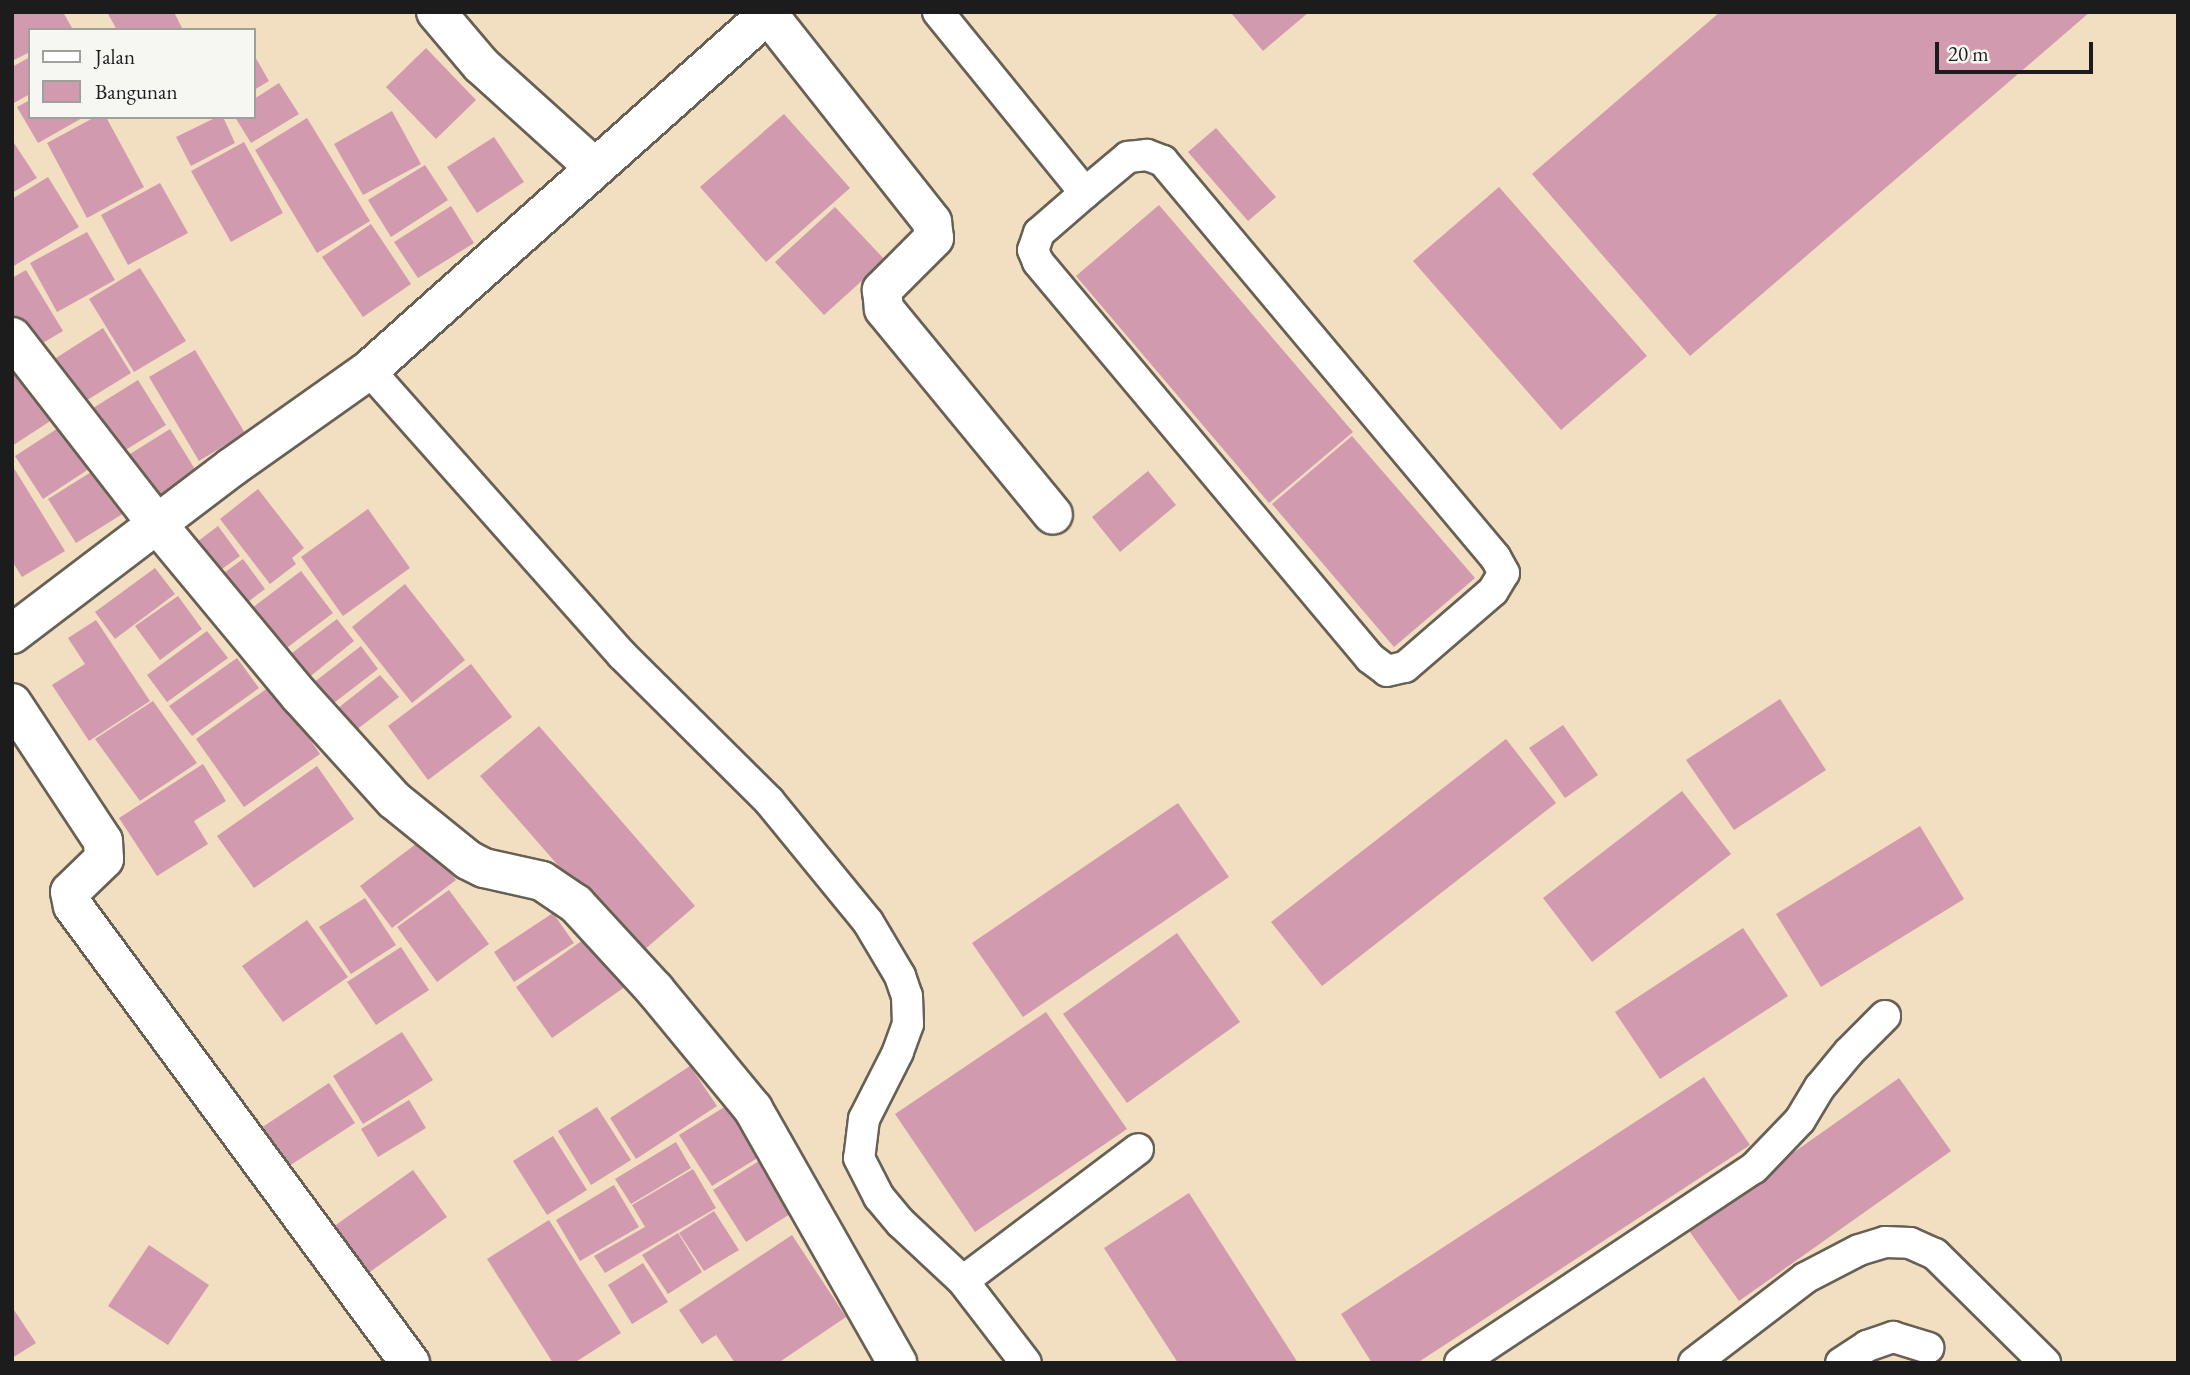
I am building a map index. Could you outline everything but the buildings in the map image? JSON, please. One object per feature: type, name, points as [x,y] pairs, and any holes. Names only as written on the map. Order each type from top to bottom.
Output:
[{"type":"street","points":[[436,12],[481,65],[594,167]]},
{"type":"street","points":[[12,634],[157,524],[369,370],[769,13],[932,222],[934,238],[882,290],[884,309],[1053,515]]},
{"type":"street","points":[[12,337],[157,524],[300,696],[394,800],[468,860],[484,868],[542,881],[576,904],[655,990],[753,1109],[897,1363]]},
{"type":"street","points":[[12,703],[103,841],[103,859],[70,892],[72,906],[410,1363]]},
{"type":"lane","points":[[938,12],[1085,193]]},
{"type":"lane","points":[[1147,155],[1163,161],[1495,557],[1504,573],[1493,591],[1405,667],[1387,671],[1370,658],[1038,262],[1033,250],[1039,233],[1085,193],[1128,157],[1147,155]]},
{"type":"lane","points":[[369,370],[622,655],[769,801],[868,922],[900,976],[907,996],[908,1024],[898,1052],[864,1119],[859,1158],[886,1205],[963,1281],[1026,1363]]},
{"type":"lane","points":[[1460,1363],[1754,1168],[1800,1120],[1842,1060],[1885,1016]]},
{"type":"lane","points":[[963,1281],[1138,1149]]},
{"type":"lane","points":[[1694,1363],[1805,1278],[1859,1250],[1885,1242],[1910,1243],[1935,1254],[2045,1363]]},
{"type":"lane","points":[[1841,1363],[1867,1346],[1893,1337],[1928,1348]]}]
